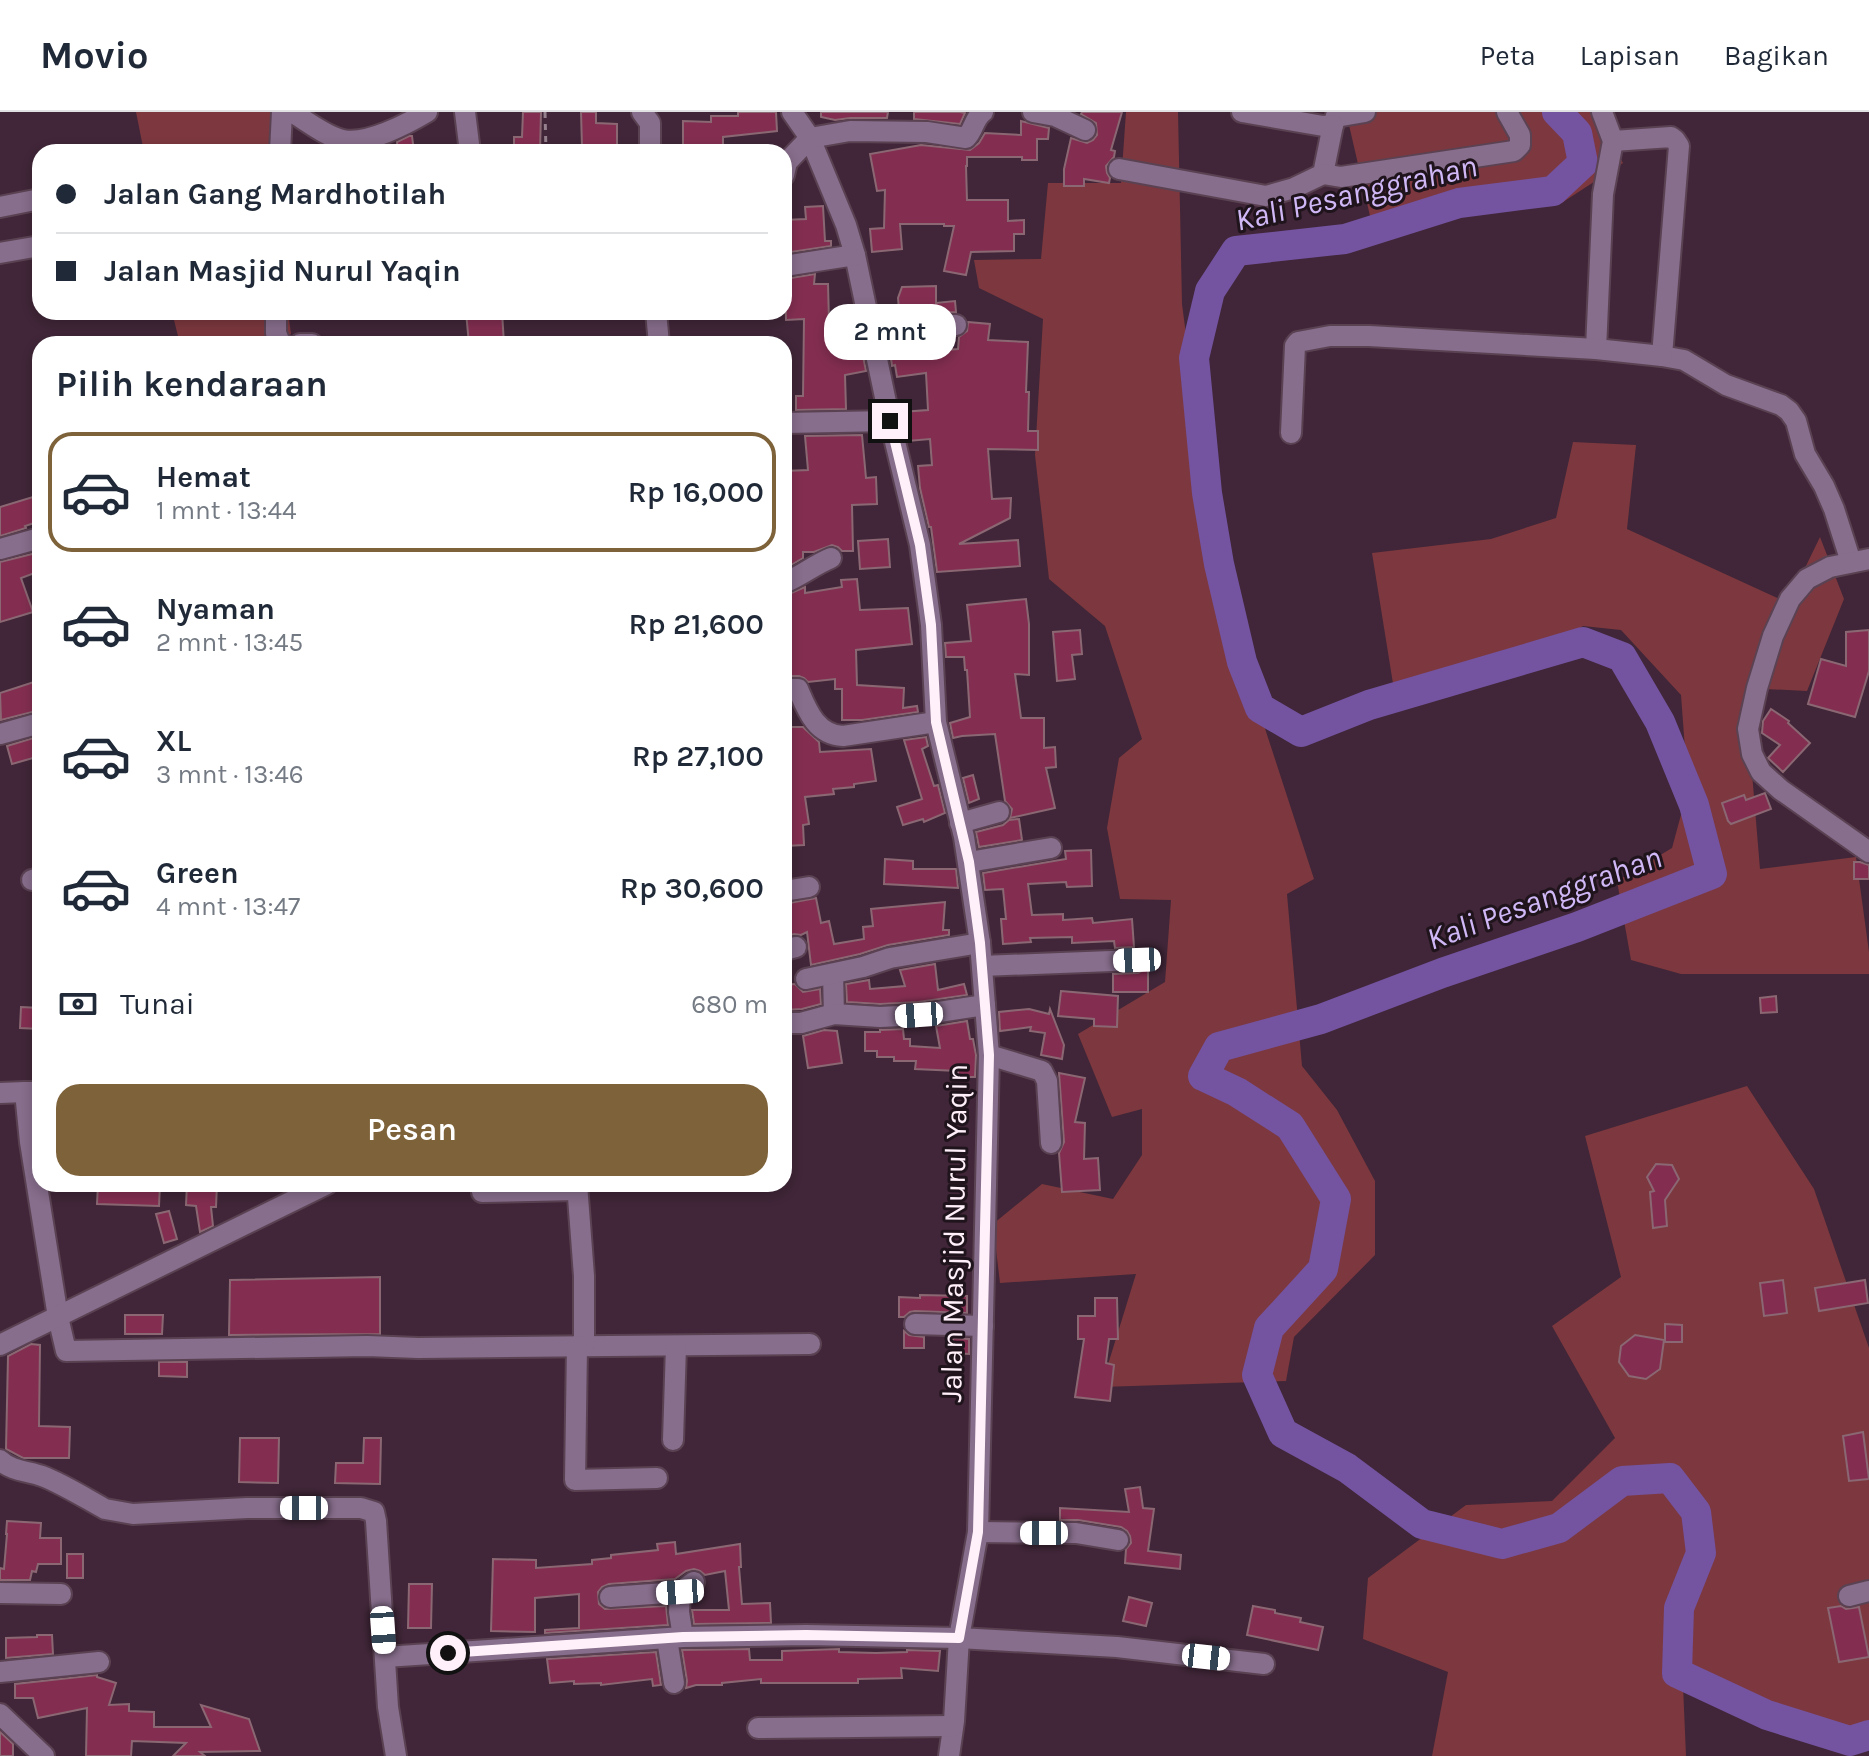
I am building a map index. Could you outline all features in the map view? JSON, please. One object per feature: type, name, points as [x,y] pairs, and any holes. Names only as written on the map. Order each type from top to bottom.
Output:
[{"type":"street","points":[[280,144],[282,112]]},
{"type":"street","points":[[292,112],[341,140],[358,141],[384,133],[427,112]]},
{"type":"street","points":[[465,112],[469,144]]},
{"type":"street","points":[[642,112],[650,123],[650,144]]},
{"type":"street","name":"Jalan Masjid Nurul Yaqin","points":[[792,112],[810,138],[855,255],[920,545],[931,625],[936,722],[969,862],[980,943],[989,1055],[978,1532],[959,1638],[949,1756]]},
{"type":"street","points":[[792,157],[810,138],[849,121],[966,138],[974,128],[976,118],[983,112]]},
{"type":"street","points":[[1033,112],[1055,116],[1085,130]]},
{"type":"street","points":[[1242,112],[1323,126],[1335,118],[1365,112]]},
{"type":"street","points":[[1119,169],[1266,196],[1294,188],[1323,174],[1341,177],[1514,151],[1520,145],[1520,135],[1507,112]]},
{"type":"street","points":[[1596,349],[1603,194],[1613,141],[1602,112]]},
{"type":"street","points":[[1323,174],[1335,118]]},
{"type":"street","points":[[1613,141],[1671,137],[1679,146],[1662,356]]},
{"type":"street","points":[[0,207],[32,201]]},
{"type":"street","points":[[0,253],[32,247]]},
{"type":"street","points":[[792,265],[855,255]]},
{"type":"street","points":[[871,330],[956,325]]},
{"type":"street","points":[[1291,433],[1295,346],[1298,342],[1330,336],[1596,349],[1662,356],[1684,360],[1726,385],[1781,405],[1796,421],[1805,454],[1860,560],[1830,567],[1807,579],[1790,599],[1773,636],[1757,688],[1748,729],[1752,754],[1761,772],[1781,790],[1869,852]]},
{"type":"street","points":[[792,423],[890,421]]},
{"type":"street","points":[[0,549],[32,540]]},
{"type":"street","points":[[792,580],[831,558]]},
{"type":"street","points":[[792,689],[798,689],[809,715],[833,735],[936,722]]},
{"type":"street","points":[[0,734],[32,725]]},
{"type":"street","points":[[960,823],[999,812]]},
{"type":"street","points":[[969,862],[1051,848]]},
{"type":"street","points":[[792,890],[809,887]]},
{"type":"street","points":[[806,979],[890,958],[980,943]]},
{"type":"street","points":[[982,966],[1137,960]]},
{"type":"street","points":[[833,974],[834,1014]]},
{"type":"street","points":[[792,1023],[834,1014],[880,1017],[919,1015],[985,1005]]},
{"type":"street","points":[[989,1055],[1042,1071],[1047,1081],[1051,1143]]},
{"type":"street","points":[[1,1087],[32,1092]]},
{"type":"street","points":[[42,1192],[58,1317],[66,1351],[810,1344]]},
{"type":"street","points":[[0,1345],[311,1192]]},
{"type":"street","points":[[577,1192],[584,1276],[575,1480],[657,1478]]},
{"type":"street","points":[[915,1324],[983,1326]]},
{"type":"street","points":[[673,1440],[676,1346]]},
{"type":"street","points":[[0,1460],[3,1465],[42,1476],[105,1509],[117,1512],[133,1514],[247,1508],[361,1508],[374,1512],[388,1707],[396,1756]]},
{"type":"street","points":[[978,1532],[1076,1533],[1118,1540]]},
{"type":"street","points":[[610,1597],[687,1587],[675,1638],[674,1683]]},
{"type":"street","points":[[1849,1596],[1869,1591]]},
{"type":"street","points":[[0,1593],[61,1594]]},
{"type":"street","points":[[385,1657],[675,1638],[806,1635],[959,1638],[1117,1647],[1264,1664]]},
{"type":"street","points":[[0,1672],[99,1662]]},
{"type":"street","points":[[3,1720],[34,1753]]},
{"type":"street","points":[[758,1728],[953,1726]]},
{"type":"path","points":[[545,112],[546,144]]},
{"type":"shaded area","points":[[136,112],[274,112],[272,144],[142,144]]},
{"type":"shaded area","points":[[1126,112],[1178,112],[1182,304],[1219,587],[1314,879],[1287,894],[1302,1066],[1337,1110],[1375,1181],[1375,1255],[1294,1337],[1286,1381],[1101,1387],[1136,1274],[1000,1283],[993,1224],[1042,1184],[1113,1199],[1142,1155],[1142,1109],[1112,1117],[1078,1034],[1165,982],[1171,900],[1120,899],[1107,828],[1119,758],[1142,739],[1105,626],[1049,579],[1035,455],[1043,319],[979,288],[974,260],[1041,259],[1048,183],[1121,183]]},
{"type":"shaded area","points":[[1346,112],[1594,112],[1623,163],[1560,204],[1373,229]]},
{"type":"shaded area","points":[[174,320],[289,320],[291,334],[269,336],[178,336]]},
{"type":"shaded area","points":[[1573,442],[1636,445],[1627,529],[1788,603],[1820,537],[1844,599],[1807,691],[1745,688],[1760,869],[1856,857],[1869,952],[1869,974],[1681,974],[1631,960],[1617,881],[1672,848],[1688,789],[1681,695],[1621,630],[1583,626],[1538,657],[1395,696],[1372,553],[1491,539],[1556,518]]},
{"type":"shaded area","points":[[1747,1086],[1814,1189],[1869,1348],[1869,1733],[1822,1738],[1683,1685],[1686,1756],[1432,1756],[1448,1672],[1363,1639],[1368,1578],[1466,1505],[1552,1501],[1615,1438],[1552,1326],[1621,1277],[1585,1136]]},
{"type":"building","points":[[523,112],[541,112],[540,144],[514,144],[514,137],[522,137]]},
{"type":"building","points":[[581,112],[596,112],[596,123],[617,124],[617,144],[582,144]]},
{"type":"building","points":[[738,112],[776,112],[777,131],[723,137],[723,144],[683,144],[683,121],[711,122],[711,116],[738,116]]},
{"type":"building","points":[[821,112],[888,112],[887,118],[835,120],[821,117]]},
{"type":"building","points":[[914,112],[965,113],[960,124],[914,119]]},
{"type":"building","points":[[1082,112],[1122,112],[1111,150],[1115,151],[1114,157],[1106,166],[1109,183],[1084,179],[1084,186],[1064,186],[1064,169],[1071,138],[1087,143],[1097,135],[1096,123]]},
{"type":"building","points":[[1021,121],[1049,128],[1048,139],[1037,139],[1037,160],[967,157],[966,166],[967,200],[1008,200],[1008,221],[1024,220],[1024,234],[1014,234],[1014,251],[971,252],[966,275],[944,271],[954,226],[900,224],[902,249],[872,252],[870,229],[884,228],[885,190],[877,191],[870,154],[921,145],[970,150],[985,133],[1021,135]]},
{"type":"building","points":[[409,136],[412,136],[413,144],[397,142]]},
{"type":"building","points":[[823,206],[825,241],[831,241],[831,246],[792,252],[792,220],[806,219],[805,207]]},
{"type":"building","points":[[815,274],[814,284],[828,284],[829,321],[848,322],[847,349],[861,346],[866,371],[845,375],[846,409],[796,410],[796,396],[803,396],[804,319],[792,320],[792,278]]},
{"type":"building","points":[[936,286],[936,303],[955,301],[956,312],[919,314],[919,309],[899,310],[898,298],[902,287]]},
{"type":"building","points":[[467,320],[502,320],[504,336],[468,336]]},
{"type":"building","points":[[968,322],[990,324],[988,340],[1028,342],[1028,431],[1038,431],[1038,450],[988,449],[992,499],[1011,498],[1010,518],[959,544],[1018,540],[1020,566],[937,572],[918,466],[932,465],[930,439],[908,441],[901,412],[928,410],[926,373],[897,377],[889,345],[920,341],[921,352],[958,349],[959,337],[967,331]]},
{"type":"building","points":[[862,435],[866,478],[876,477],[877,504],[852,505],[853,551],[842,551],[832,545],[814,552],[803,552],[803,558],[792,564],[792,471],[808,470],[805,436]]},
{"type":"building","points":[[32,497],[32,524],[0,536],[0,507]]},
{"type":"building","points":[[888,539],[890,567],[860,569],[858,541]]},
{"type":"building","points":[[32,554],[32,574],[21,578],[32,612],[0,622],[0,562]]},
{"type":"building","points":[[857,579],[860,610],[908,608],[912,644],[856,650],[857,685],[904,688],[903,708],[917,706],[918,712],[842,720],[842,689],[835,689],[835,679],[808,682],[799,676],[792,676],[792,593],[805,587],[805,593],[842,587],[841,580]]},
{"type":"building","points":[[1026,599],[1029,675],[1015,674],[1021,718],[1044,718],[1044,748],[1055,747],[1056,767],[1046,768],[1055,808],[1010,818],[1012,809],[1005,801],[995,734],[953,738],[950,723],[970,717],[967,670],[964,657],[946,657],[945,643],[971,641],[967,605]]},
{"type":"building","points":[[1080,630],[1082,654],[1072,655],[1075,679],[1057,681],[1053,632]]},
{"type":"building","points":[[1869,630],[1869,671],[1855,717],[1808,704],[1821,659],[1846,666],[1846,632]]},
{"type":"building","points":[[32,683],[32,712],[1,720],[0,693]]},
{"type":"building","points":[[1771,709],[1789,721],[1810,743],[1783,772],[1768,758],[1780,745],[1762,733],[1763,721]]},
{"type":"building","points":[[792,727],[803,727],[819,742],[820,752],[871,749],[876,781],[833,789],[834,794],[805,797],[809,824],[803,825],[804,845],[792,846]]},
{"type":"building","points":[[926,737],[928,746],[922,749],[934,786],[938,785],[945,813],[924,822],[923,819],[903,825],[897,807],[922,799],[904,740]]},
{"type":"building","points":[[32,738],[32,758],[12,764],[7,746]]},
{"type":"building","points":[[973,775],[979,799],[969,803],[963,778]]},
{"type":"building","points":[[1765,793],[1771,809],[1731,824],[1728,821],[1722,803],[1744,795],[1746,800]]},
{"type":"building","points":[[1019,819],[1022,840],[979,847],[976,832]]},
{"type":"building","points":[[1091,850],[1092,886],[1067,887],[1066,882],[1028,884],[1032,915],[1063,914],[1063,920],[1092,918],[1093,923],[1132,919],[1134,947],[1115,948],[1114,941],[1072,943],[1072,937],[1030,938],[1031,942],[1003,944],[1001,919],[1006,919],[1003,889],[985,890],[983,873],[1066,859],[1065,851]]},
{"type":"building","points":[[885,859],[913,861],[913,869],[956,869],[958,888],[884,884]]},
{"type":"building","points":[[1854,862],[1869,865],[1869,879],[1854,879]]},
{"type":"building","points":[[816,898],[821,923],[829,921],[834,944],[864,939],[863,927],[873,926],[871,909],[945,902],[943,930],[949,930],[949,935],[888,945],[811,965],[807,932],[792,935],[792,902]]},
{"type":"building","points":[[935,964],[938,990],[964,984],[967,995],[918,1002],[847,1002],[846,984],[869,980],[870,989],[905,986],[900,970]]},
{"type":"building","points":[[1148,968],[1148,992],[1113,992],[1113,974],[1138,973]]},
{"type":"building","points":[[792,984],[803,992],[820,989],[821,1004],[792,1010]]},
{"type":"building","points":[[1061,991],[1118,996],[1117,1027],[1094,1026],[1094,1019],[1058,1016]]},
{"type":"building","points":[[1776,996],[1777,1012],[1761,1013],[1760,998]]},
{"type":"building","points":[[21,1007],[32,1008],[32,1029],[20,1028]]},
{"type":"building","points":[[1029,1009],[1049,1014],[1050,1009],[1064,1045],[1062,1059],[1041,1055],[1045,1033],[1030,1031],[1031,1027],[1000,1031],[999,1012]]},
{"type":"building","points":[[967,1021],[976,1055],[975,1077],[958,1077],[958,1071],[915,1069],[916,1061],[894,1061],[894,1057],[877,1057],[877,1051],[865,1051],[865,1032],[903,1029],[904,1039],[910,1039],[910,1046],[940,1048],[936,1026]]},
{"type":"building","points":[[824,1030],[837,1031],[842,1063],[808,1068],[803,1036]]},
{"type":"building","points":[[1059,1073],[1085,1078],[1075,1122],[1085,1123],[1084,1159],[1098,1158],[1100,1190],[1062,1192],[1059,1153],[1064,1142]]},
{"type":"building","points":[[1656,1164],[1672,1165],[1679,1179],[1665,1200],[1667,1226],[1653,1228],[1650,1192],[1654,1191],[1647,1177]]},
{"type":"building","points":[[98,1192],[160,1192],[159,1206],[97,1204]]},
{"type":"building","points":[[187,1192],[217,1192],[216,1207],[211,1207],[213,1226],[200,1232],[196,1206],[186,1205]]},
{"type":"building","points":[[169,1211],[177,1239],[164,1243],[156,1214]]},
{"type":"building","points":[[380,1277],[380,1334],[229,1335],[230,1280]]},
{"type":"building","points":[[1783,1280],[1787,1313],[1764,1316],[1760,1283]]},
{"type":"building","points":[[1865,1280],[1868,1303],[1819,1311],[1815,1288]]},
{"type":"building","points":[[920,1295],[967,1296],[967,1313],[915,1311],[899,1317],[899,1297],[920,1298]]},
{"type":"building","points":[[1095,1298],[1117,1298],[1118,1339],[1109,1339],[1106,1363],[1114,1365],[1110,1401],[1075,1397],[1084,1339],[1078,1339],[1078,1316],[1095,1316]]},
{"type":"building","points":[[125,1315],[163,1315],[162,1334],[125,1334]]},
{"type":"building","points":[[1665,1324],[1682,1325],[1682,1342],[1665,1342]]},
{"type":"building","points":[[904,1331],[924,1337],[924,1348],[904,1348]]},
{"type":"building","points":[[1635,1335],[1664,1340],[1660,1369],[1646,1379],[1629,1376],[1619,1362],[1621,1346]]},
{"type":"building","points":[[953,1338],[969,1339],[969,1354],[953,1353]]},
{"type":"building","points":[[31,1344],[40,1345],[39,1426],[70,1427],[69,1458],[23,1458],[6,1449],[8,1356]]},
{"type":"building","points":[[159,1362],[187,1362],[187,1377],[159,1376]]},
{"type":"building","points":[[1863,1432],[1869,1479],[1849,1481],[1843,1436]]},
{"type":"building","points":[[240,1438],[279,1438],[278,1483],[239,1482]]},
{"type":"building","points":[[364,1438],[381,1438],[380,1484],[335,1483],[336,1463],[363,1463]]},
{"type":"building","points":[[1140,1487],[1143,1508],[1154,1509],[1148,1551],[1181,1555],[1180,1569],[1125,1563],[1126,1549],[1131,1543],[1127,1531],[1121,1527],[1060,1520],[1060,1508],[1129,1512],[1125,1489]]},
{"type":"building","points":[[7,1521],[41,1523],[40,1538],[61,1538],[61,1564],[38,1564],[30,1580],[0,1580],[0,1568],[4,1569]]},
{"type":"building","points":[[675,1542],[676,1554],[740,1544],[742,1604],[770,1603],[771,1623],[694,1624],[692,1610],[729,1610],[725,1571],[705,1575],[694,1569],[675,1579],[609,1584],[598,1592],[599,1604],[605,1609],[666,1606],[668,1625],[545,1633],[545,1630],[579,1628],[579,1594],[535,1598],[535,1632],[491,1631],[493,1559],[536,1560],[536,1568],[592,1564],[592,1560],[658,1550],[657,1544]]},
{"type":"building","points":[[67,1554],[83,1554],[83,1578],[67,1578]]},
{"type":"building","points":[[409,1584],[432,1584],[431,1628],[408,1628]]},
{"type":"building","points":[[1129,1597],[1152,1603],[1146,1626],[1123,1621]]},
{"type":"building","points":[[1253,1606],[1275,1610],[1275,1613],[1301,1618],[1300,1622],[1323,1627],[1318,1650],[1247,1635]]},
{"type":"building","points":[[1841,1606],[1846,1609],[1859,1607],[1869,1657],[1839,1662],[1828,1608]]},
{"type":"building","points":[[52,1635],[53,1654],[6,1658],[6,1638]]},
{"type":"building","points":[[749,1649],[750,1660],[782,1660],[782,1651],[940,1651],[938,1671],[901,1668],[902,1678],[858,1679],[858,1683],[761,1683],[761,1679],[686,1688],[682,1650]]},
{"type":"building","points":[[656,1652],[661,1685],[653,1686],[652,1679],[601,1685],[574,1684],[574,1681],[550,1683],[547,1659]]},
{"type":"building","points":[[97,1675],[116,1683],[109,1705],[129,1704],[129,1711],[154,1712],[154,1727],[211,1727],[201,1705],[249,1719],[260,1751],[200,1752],[205,1756],[173,1756],[186,1743],[132,1741],[131,1756],[86,1756],[87,1708],[38,1718],[33,1698],[15,1698],[15,1684]]},
{"type":"building","points":[[0,1732],[13,1744],[13,1756],[0,1756]]},
{"type":"waterway","name":"Kali Pesanggrahan","points":[[1557,112],[1577,133],[1583,163],[1553,191],[1459,203],[1345,239],[1236,251],[1210,291],[1194,358],[1207,493],[1219,564],[1242,662],[1260,708],[1301,732],[1369,705],[1583,642],[1622,657],[1660,722],[1694,805],[1712,874],[1577,927],[1321,1019],[1219,1047],[1203,1076],[1237,1092],[1290,1126],[1336,1199],[1323,1269],[1269,1328],[1257,1375],[1283,1433],[1347,1468],[1422,1524],[1502,1544],[1559,1528],[1622,1481],[1670,1478],[1696,1512],[1701,1553],[1679,1608],[1677,1673],[1767,1715],[1850,1741],[1869,1735]]},
{"type":"route","points":[[448,1653],[683,1637],[806,1635],[959,1638],[978,1532],[989,1055],[980,943],[969,862],[936,722],[931,625],[920,545],[890,421]]}]
